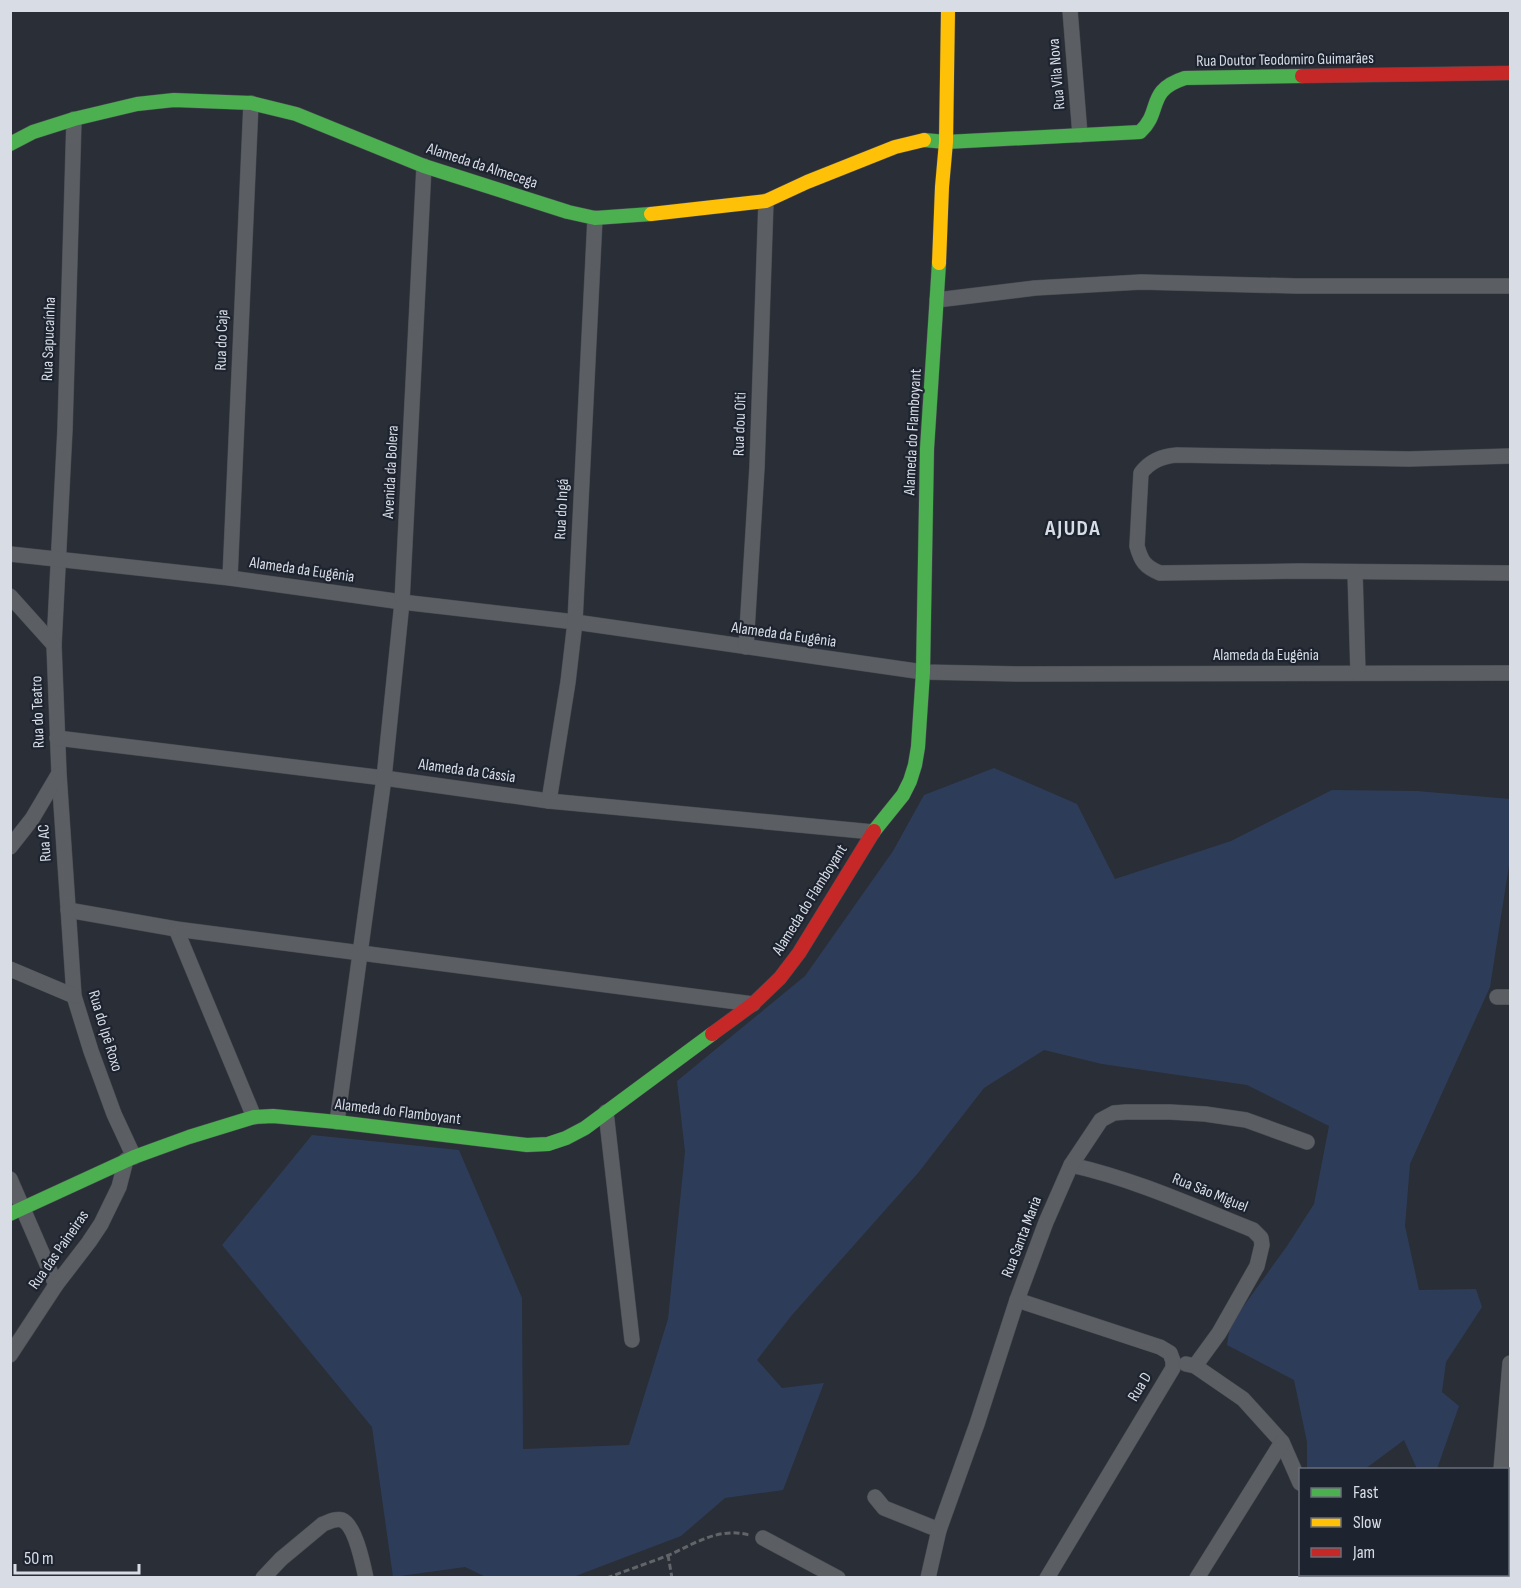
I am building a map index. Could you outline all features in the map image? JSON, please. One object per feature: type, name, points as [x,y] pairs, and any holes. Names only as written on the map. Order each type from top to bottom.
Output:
[{"type":"street","name":"Alameda do Flamboyant","points":[[16,1211],[130,1159],[189,1137],[254,1117],[273,1116],[517,1143],[548,1144],[585,1128],[753,1004],[780,978],[799,953],[873,832],[903,795],[915,765],[923,672],[927,450],[946,142],[948,10]]},
{"type":"street","name":"Rua Vila Nova","points":[[1070,10],[1080,135]]},
{"type":"street","name":"Rua Doutor Teodomiro Guimarães","points":[[946,142],[1140,132],[1150,121],[1156,100],[1161,92],[1168,85],[1185,78],[1510,73]]},
{"type":"street","name":"Alameda da Almecega","points":[[10,144],[33,132],[74,119],[137,104],[174,100],[251,103],[296,114],[424,166],[568,212],[595,218],[766,201],[895,147],[925,140],[946,142]]},
{"type":"street","name":"Rua do Caja","points":[[230,578],[251,103]]},
{"type":"street","name":"Rua Sapucaínha","points":[[57,560],[64,429],[74,119]]},
{"type":"street","name":"Avenida da Bolera","points":[[338,1122],[384,778],[402,602],[424,166]]},
{"type":"street","name":"Rua dou Oiti","points":[[746,647],[757,467],[766,201]]},
{"type":"street","name":"Rua do Ingá","points":[[549,801],[575,622],[595,218]]},
{"type":"street","points":[[938,300],[1035,288],[1141,282],[1296,286],[1510,286]]},
{"type":"street","points":[[1510,456],[1409,459],[1166,456],[1147,466],[1141,473],[1137,546],[1144,564],[1160,573],[1510,573]]},
{"type":"street","name":"Alameda da Eugênia","points":[[10,554],[230,578],[402,602],[575,622],[923,672],[1021,674],[1510,673]]},
{"type":"street","name":"Rua do Teatro","points":[[57,560],[54,645],[59,774]]},
{"type":"street","points":[[1355,572],[1358,673]]},
{"type":"street","points":[[10,596],[54,645]]},
{"type":"street","name":"Alameda da Cássia","points":[[57,738],[384,778],[549,801],[873,832]]},
{"type":"street","points":[[10,847],[32,819],[59,774]]},
{"type":"street","name":"Rua AC","points":[[59,774],[68,910]]},
{"type":"street","points":[[68,910],[176,928],[753,1004]]},
{"type":"street","name":"Rua do Ipê Roxo","points":[[68,910],[74,996],[130,1159]]},
{"type":"street","points":[[176,928],[254,1117]]},
{"type":"street","points":[[10,969],[74,996]]},
{"type":"street","points":[[606,1112],[632,1340]]},
{"type":"street","name":"Rua Santa Maria","points":[[928,1578],[939,1530],[1046,1222],[1071,1165],[1101,1120],[1114,1113],[1126,1112],[1205,1114],[1246,1120],[1307,1142]]},
{"type":"street","name":"Rua das Paineiras","points":[[10,1355],[56,1285],[101,1224],[130,1159]]},
{"type":"street","name":"Rua São Miguel","points":[[1071,1165],[1100,1171],[1158,1192],[1253,1230],[1260,1238],[1262,1245],[1257,1266],[1219,1333],[1195,1366]]},
{"type":"street","points":[[10,1179],[16,1211],[56,1285]]},
{"type":"street","name":"Rua D","points":[[1017,1300],[1160,1347],[1170,1353],[1173,1361],[1173,1368],[1047,1578]]},
{"type":"street","points":[[1173,1361],[1195,1366],[1244,1399],[1282,1442],[1299,1482]]},
{"type":"street","points":[[1501,1468],[1510,1363]]},
{"type":"street","points":[[1197,1578],[1282,1442]]},
{"type":"street","points":[[875,1497],[884,1508],[939,1530]]},
{"type":"street","points":[[263,1578],[281,1559],[323,1524],[335,1520],[345,1522],[353,1533],[366,1578]]},
{"type":"street","points":[[763,1538],[838,1578]]},
{"type":"path","points":[[607,1578],[669,1555],[711,1536],[740,1533],[763,1538]]},
{"type":"path","points":[[669,1555],[672,1578]]},
{"type":"shaded area","points":[[994,768],[1077,804],[1115,879],[1231,841],[1332,790],[1417,791],[1510,799],[1510,859],[1490,987],[1410,1164],[1405,1226],[1419,1290],[1476,1289],[1482,1307],[1446,1362],[1442,1392],[1459,1406],[1437,1468],[1417,1468],[1404,1440],[1366,1468],[1307,1468],[1307,1442],[1294,1380],[1227,1345],[1230,1325],[1314,1204],[1329,1126],[1247,1085],[1102,1064],[1044,1050],[984,1088],[918,1173],[792,1315],[757,1360],[782,1388],[824,1383],[783,1490],[725,1498],[681,1536],[573,1577],[486,1577],[465,1567],[393,1577],[372,1427],[222,1245],[312,1135],[459,1150],[522,1298],[523,1449],[629,1445],[668,1319],[685,1152],[677,1081],[805,976],[893,851],[924,795]]},
{"type":"traffic: fast","points":[[924,140],[946,142],[1140,132],[1151,117],[1159,95],[1173,83],[1185,78],[1302,76]]},
{"type":"traffic: fast","points":[[10,144],[33,132],[74,119],[137,104],[174,100],[251,103],[296,114],[424,166],[568,212],[595,218],[651,214]]},
{"type":"traffic: fast","points":[[874,831],[903,795],[910,781],[918,747],[923,672],[927,449],[939,263]]},
{"type":"traffic: fast","points":[[10,1214],[134,1157],[254,1117],[273,1116],[337,1122],[527,1145],[548,1144],[585,1128],[712,1034]]},
{"type":"traffic: slow","points":[[939,263],[946,142],[948,10]]},
{"type":"traffic: slow","points":[[651,214],[766,201],[895,147],[924,140]]},
{"type":"traffic: jam","points":[[1302,76],[1510,73]]},
{"type":"traffic: jam","points":[[712,1034],[753,1004],[780,978],[799,953],[874,831]]},
{"type":"district","name":"AJUDA","points":[[1073,528]]}]
